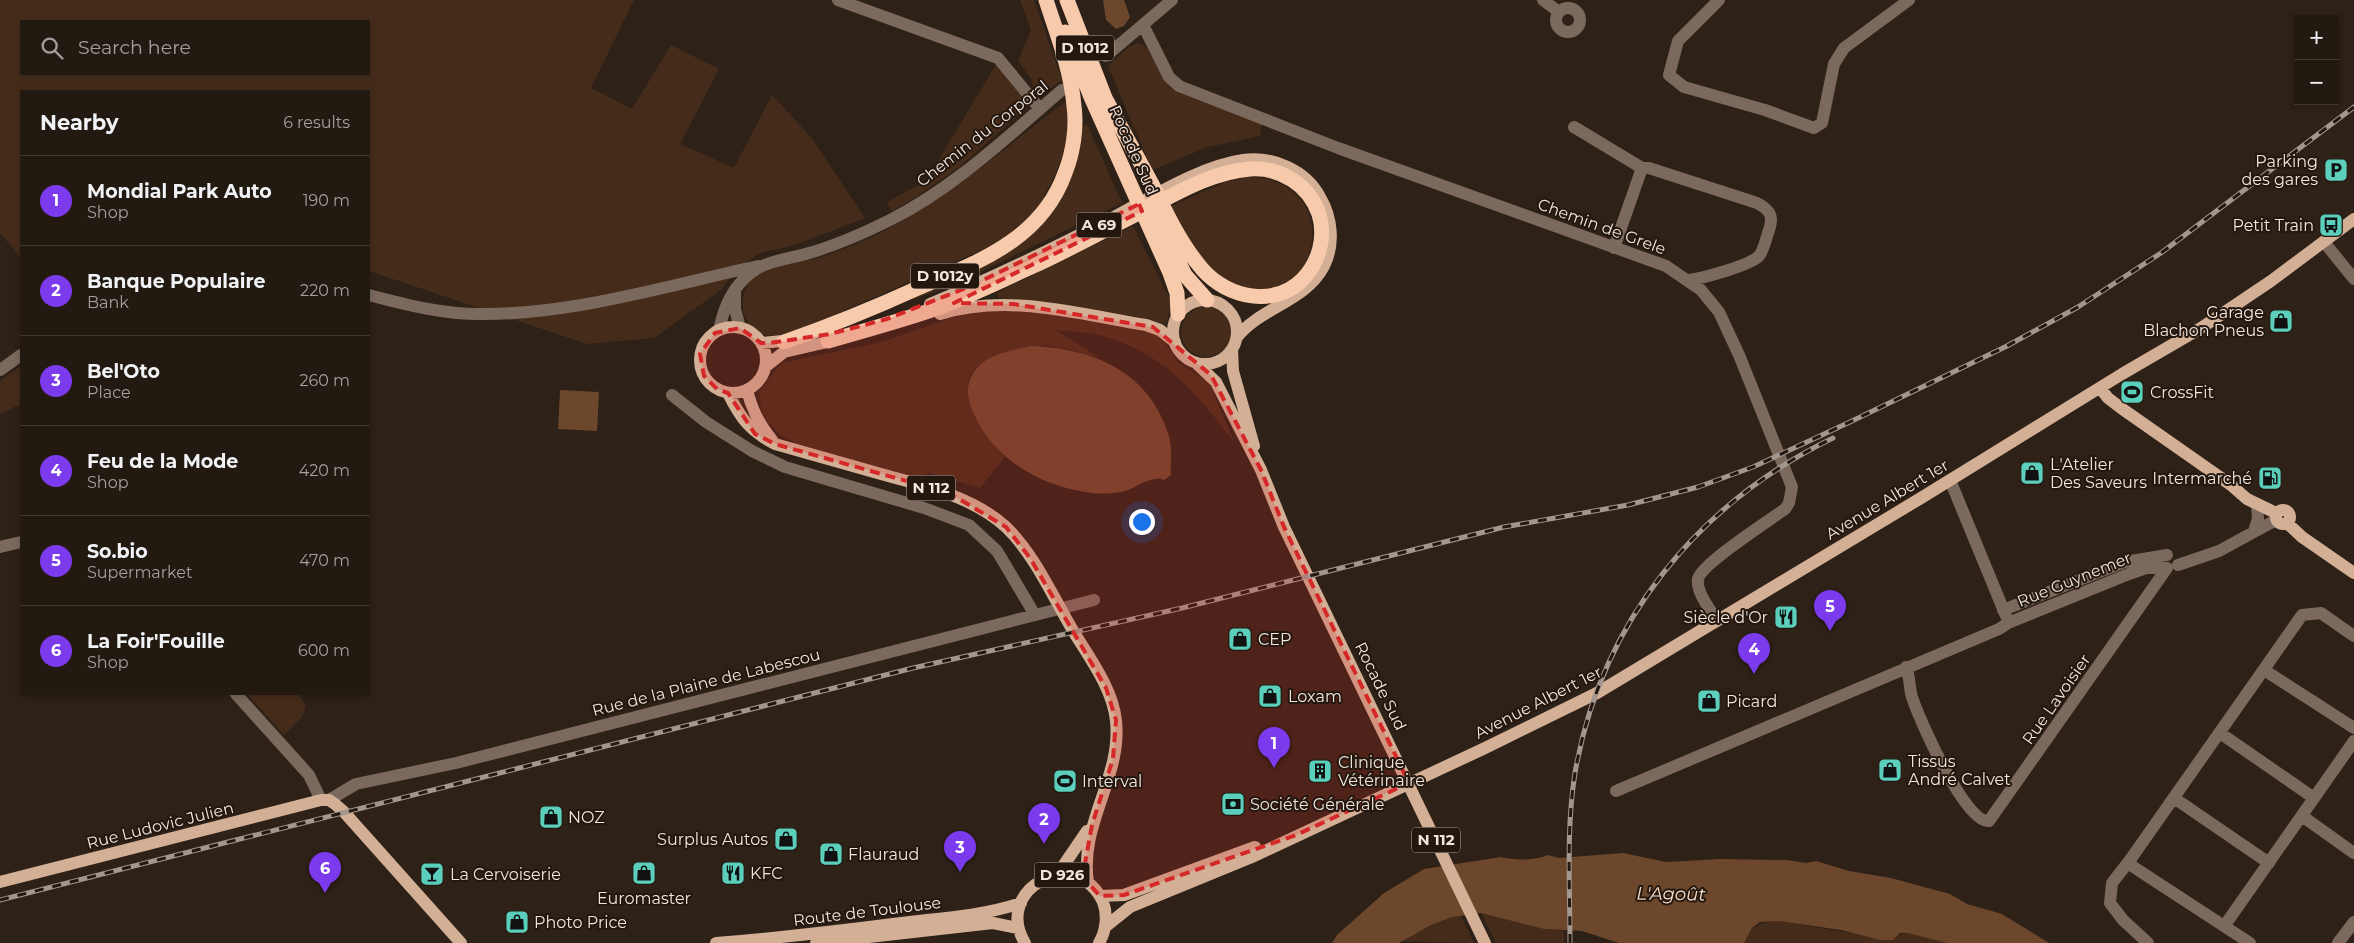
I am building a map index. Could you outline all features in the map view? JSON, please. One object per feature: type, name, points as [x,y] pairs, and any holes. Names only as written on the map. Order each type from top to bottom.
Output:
[{"type":"highway","name":"D 1012y","points":[[784,342],[835,325],[988,258],[1020,238],[1046,211],[1061,185],[1069,164],[1074,137],[1075,107],[1070,81],[1046,0]]},
{"type":"highway","name":"Rocade Sud","points":[[1053,0],[1185,275],[1207,300]]},
{"type":"highway","name":"Rocade Sud","points":[[1067,0],[1136,174]]},
{"type":"highway","name":"A 69","points":[[828,341],[944,306],[1041,262],[1191,186],[1232,172],[1267,170],[1285,175],[1297,183],[1315,205],[1322,235],[1319,251],[1313,265],[1303,279],[1291,288],[1275,295],[1260,297],[1244,295],[1216,282],[1163,229]]},
{"type":"highway","name":"Rocade Sud","points":[[1163,229],[1177,293],[1178,314]]},
{"type":"main road","name":"A 69","points":[[784,342],[830,334],[887,319],[931,303],[1066,242],[1179,183],[1230,163],[1262,160],[1278,163],[1308,179],[1327,210],[1331,231],[1330,250],[1324,265],[1304,290],[1254,321],[1237,337]]},
{"type":"main road","name":"Avenue Albert 1er","points":[[1296,835],[1597,693],[2208,324],[2354,219]]},
{"type":"main road","points":[[765,367],[784,352],[893,328],[962,307],[995,304],[1045,308],[1146,325],[1160,330],[1175,342],[1183,355],[1196,363],[1212,363],[1227,356],[1232,349],[1237,337],[1237,326],[1234,316],[1227,308],[1207,300],[1196,301],[1186,306],[1178,314],[1174,323],[1175,342]]},
{"type":"main road","points":[[740,328],[752,334],[761,343],[766,355],[765,367],[757,383],[747,390],[728,393],[712,385],[704,376],[700,365],[700,354],[704,344],[720,330],[740,328]]},
{"type":"main road","points":[[761,343],[784,342]]},
{"type":"main road","name":"Rocade Sud","points":[[1232,349],[1233,371],[1261,470]]},
{"type":"main road","name":"Rocade Sud","points":[[1196,363],[1216,382],[1261,470],[1284,527],[1485,943]]},
{"type":"main road","points":[[2100,388],[2105,395],[2121,408],[2354,572]]},
{"type":"main road","points":[[747,390],[752,409],[762,428],[775,444]]},
{"type":"main road","name":"N 112","points":[[728,393],[738,413],[755,434],[775,444],[949,494],[978,508],[1006,527],[1030,558],[1106,688],[1116,720],[1113,758],[1092,825],[1085,863],[1088,883]]},
{"type":"main road","points":[[325,800],[344,812],[461,943]]},
{"type":"main road","name":"Rue Ludovic Julien","points":[[0,882],[325,800]]},
{"type":"main road","name":"N 112","points":[[1057,875],[1092,825]]},
{"type":"main road","points":[[1100,896],[1124,895],[1248,850],[1296,835]]},
{"type":"main road","points":[[1105,927],[1130,907],[1252,857],[1296,835]]},
{"type":"main road","name":"D 926","points":[[1018,928],[1018,915],[1021,903],[1029,890],[1037,882],[1057,875],[1073,876],[1088,883],[1100,896],[1104,906],[1105,927],[1099,943]]},
{"type":"main road","name":"Route de Toulouse","points":[[716,943],[800,936],[941,919],[998,911],[1021,903]]},
{"type":"main road","points":[[816,943],[993,923],[1018,928],[1025,943]]},
{"type":"street","points":[[838,0],[998,58],[1040,109]]},
{"type":"street","points":[[1106,56],[1172,0]]},
{"type":"street","points":[[1544,0],[1560,12]]},
{"type":"street","points":[[1719,0],[1678,40],[1669,75],[1684,87],[1765,110],[1814,128],[1822,123],[1834,64],[1844,48],[1909,0]]},
{"type":"street","name":"Chemin de Grele","points":[[1143,25],[1169,77],[1179,86],[1338,148],[1666,266],[1701,290],[1719,312],[1764,414],[1790,479],[1791,496],[1785,509],[1712,561],[1698,579],[1702,594],[1717,621]]},
{"type":"street","name":"Chemin du Corporal","points":[[720,330],[724,308],[735,290],[752,272],[765,264],[809,253],[847,240],[892,220],[940,190],[1062,90]]},
{"type":"street","points":[[1574,127],[1642,168],[1649,168],[1758,203],[1769,210],[1772,216],[1762,250],[1757,258],[1722,272],[1689,280]]},
{"type":"street","points":[[1614,248],[1642,168]]},
{"type":"street","points":[[2324,242],[2354,279]]},
{"type":"street","points":[[370,295],[411,307],[484,314],[548,310],[765,264]]},
{"type":"street","points":[[735,290],[734,309],[740,328]]},
{"type":"street","points":[[0,370],[20,356]]},
{"type":"street","points":[[672,395],[706,422],[752,451],[785,467],[924,508],[969,525],[997,551],[1035,615]]},
{"type":"street","name":"Rue Guynemer","points":[[1950,480],[2008,623],[2136,572],[2150,568],[2173,566]]},
{"type":"street","points":[[2254,531],[2258,519],[2257,505]]},
{"type":"street","points":[[2173,566],[2219,551],[2280,519]]},
{"type":"street","points":[[0,547],[20,542]]},
{"type":"street","name":"Rue Guynemer","points":[[2003,610],[2125,562],[2167,555],[2163,562],[2173,566]]},
{"type":"street","name":"Rue Lavoisier","points":[[1906,667],[1912,696],[1918,713],[1956,789],[1971,812],[1984,822],[1989,821],[2173,566]]},
{"type":"street","name":"Rue de la Plaine de Labescou","points":[[325,800],[356,784],[465,761],[1094,600]]},
{"type":"street","points":[[2148,943],[2138,931],[2123,920],[2110,903],[2112,883],[2302,615],[2321,613],[2354,636]]},
{"type":"street","points":[[1616,791],[1999,629],[2008,623]]},
{"type":"street","points":[[2264,670],[2354,728]]},
{"type":"street","points":[[237,695],[309,775],[325,800]]},
{"type":"street","points":[[2220,733],[2314,798]]},
{"type":"street","points":[[2225,925],[2354,741]]},
{"type":"street","points":[[2174,798],[2269,863]]},
{"type":"street","points":[[2302,816],[2354,853]]},
{"type":"street","points":[[2130,860],[2132,866],[2225,925],[2248,942]]},
{"type":"street","points":[[2338,943],[2354,922]]},
{"type":"highlighted area","points":[[1139,204],[1142,211],[954,303],[1013,304],[1153,327],[1211,375],[1261,470],[1284,527],[1409,783],[1296,835],[1124,895],[1100,896],[1088,883],[1085,863],[1092,825],[1113,759],[1116,720],[1106,688],[1030,558],[1006,527],[949,493],[775,444],[755,434],[728,393],[717,389],[704,376],[700,354],[715,333],[740,328],[761,343],[770,343],[830,334],[887,319],[971,286]]},
{"type":"shaded area","points":[[0,0],[634,0],[591,88],[632,109],[671,45],[719,69],[680,144],[734,168],[772,95],[811,137],[865,218],[795,245],[760,253],[738,268],[721,290],[654,338],[587,344],[370,271],[370,90],[20,90],[20,257],[0,233]]},
{"type":"shaded area","points":[[1020,0],[1034,0],[1062,80],[1045,91],[1033,89],[1032,80],[1018,61],[1031,30]]},
{"type":"shaded area","points":[[1137,43],[1153,55],[1171,88],[1262,123],[1260,136],[1208,147],[1152,170],[1108,66],[1129,47]]},
{"type":"shaded area","points":[[997,63],[1027,102],[1026,108],[959,167],[892,211],[887,202],[926,181]]},
{"type":"shaded area","points":[[1067,100],[1070,128],[1067,152],[1063,153],[1055,176],[1037,209],[1013,233],[982,250],[818,322],[818,324],[772,336],[758,332],[746,319],[743,303],[744,295],[752,280],[759,274],[777,267],[827,255],[889,228],[959,184]]},
{"type":"shaded area","points":[[1087,124],[1122,203],[951,286],[874,313],[1024,241],[1082,126]]},
{"type":"shaded area","points":[[1249,177],[1272,180],[1296,194],[1309,213],[1312,236],[1308,257],[1296,276],[1277,288],[1253,290],[1225,280],[1216,274],[1200,257],[1169,207],[1225,182]]},
{"type":"shaded area","points":[[1133,226],[1169,297],[1171,306],[1166,324],[1026,300],[998,298],[998,292]]},
{"type":"shaded area","points":[[1211,307],[1224,314],[1230,322],[1230,342],[1224,350],[1216,356],[1201,357],[1188,350],[1182,342],[1181,327],[1188,314],[1196,308]]},
{"type":"shaded area","points":[[990,309],[1020,310],[1148,330],[1160,335],[1178,362],[1209,382],[1234,442],[1207,408],[1179,378],[1146,354],[1100,335],[1056,330],[1102,359],[1067,349],[1039,346],[1023,348],[980,364],[971,374],[968,386],[969,399],[974,412],[989,438],[1005,457],[980,488],[929,473],[914,478],[797,444],[779,434],[768,422],[761,410],[759,392],[781,363],[882,342],[953,317]]},
{"type":"shaded area","points":[[20,367],[20,404],[0,414],[0,381]]},
{"type":"shaded area","points":[[248,695],[299,695],[306,706],[302,717],[284,735]]},
{"type":"shaded area","points":[[1481,913],[1544,929],[1564,931],[1564,943],[1496,943]]},
{"type":"shaded area","points":[[1460,914],[1474,943],[1401,941],[1429,926]]},
{"type":"shaded area","points":[[1779,921],[1893,940],[1898,936],[1912,933],[1947,943],[1744,943],[1750,932],[1757,926],[1767,922]]},
{"type":"water","points":[[1103,0],[1124,0],[1130,17],[1124,26],[1116,29],[1106,20]]},
{"type":"water","points":[[1031,346],[1054,348],[1096,358],[1115,367],[1132,379],[1147,394],[1159,412],[1168,433],[1171,449],[1171,475],[1164,480],[1149,480],[1121,492],[1108,494],[1091,493],[1072,490],[1037,477],[1006,457],[982,429],[973,412],[968,385],[972,375],[983,362],[998,354]]},
{"type":"water","points":[[560,390],[599,392],[597,431],[558,429]]},
{"type":"water","name":"L'Agoût","points":[[1623,853],[1666,862],[1721,859],[1787,860],[1806,863],[1816,861],[1849,871],[1891,878],[1950,894],[1967,904],[2002,914],[2049,943],[1947,943],[1908,933],[1900,933],[1893,940],[1880,940],[1841,930],[1779,921],[1760,922],[1752,928],[1744,943],[1619,943],[1582,931],[1544,929],[1481,913],[1452,917],[1429,926],[1399,943],[1332,943],[1337,935],[1384,893],[1424,869],[1501,857],[1525,859],[1548,855],[1559,858]]},
{"type":"railway","points":[[0,900],[913,668],[1182,608],[1504,527],[1628,505],[1698,487],[1753,467],[1852,421],[2007,346],[2078,307],[2161,253],[2354,107]]},
{"type":"railway","points":[[1570,943],[1569,837],[1572,794],[1588,718],[1607,666],[1632,618],[1663,574],[1698,533],[1739,497],[1784,465],[1833,438]]},
{"type":"place","name":"Parking des gares","points":[[2336,170]]},
{"type":"place","name":"Petit Train","points":[[2331,225]]},
{"type":"place","name":"Garage Blachon Pneus","points":[[2281,321]]},
{"type":"place","name":"CrossFit","points":[[2132,392]]},
{"type":"place","name":"L'Atelier Des Saveurs","points":[[2032,473]]},
{"type":"place","name":"Intermarché","points":[[2270,478]]},
{"type":"place","name":"Siècle d'Or","points":[[1786,617]]},
{"type":"place","name":"So.bio","points":[[1830,631]]},
{"type":"place","name":"CEP","points":[[1240,639]]},
{"type":"place","name":"Feu de la Mode","points":[[1754,674]]},
{"type":"place","name":"Loxam","points":[[1270,696]]},
{"type":"place","name":"Picard","points":[[1709,701]]},
{"type":"place","name":"Mondial Park Auto","points":[[1274,768]]},
{"type":"place","name":"Tissus André Calvet","points":[[1890,770]]},
{"type":"place","name":"Clinique Vétérinaire","points":[[1320,771]]},
{"type":"place","name":"Interval","points":[[1065,781]]},
{"type":"place","name":"Société Générale","points":[[1233,804]]},
{"type":"place","name":"NOZ","points":[[551,817]]},
{"type":"place","name":"Surplus Autos","points":[[786,839]]},
{"type":"place","name":"Banque Populaire","points":[[1044,844]]},
{"type":"place","name":"Flauraud","points":[[831,854]]},
{"type":"place","name":"Bel'Oto","points":[[960,872]]},
{"type":"place","name":"Euromaster","points":[[644,873]]},
{"type":"place","name":"KFC","points":[[733,873]]},
{"type":"place","name":"La Cervoiserie","points":[[432,874]]},
{"type":"place","name":"La Foir'Fouille","points":[[325,893]]},
{"type":"place","name":"Photo Price","points":[[517,922]]}]
